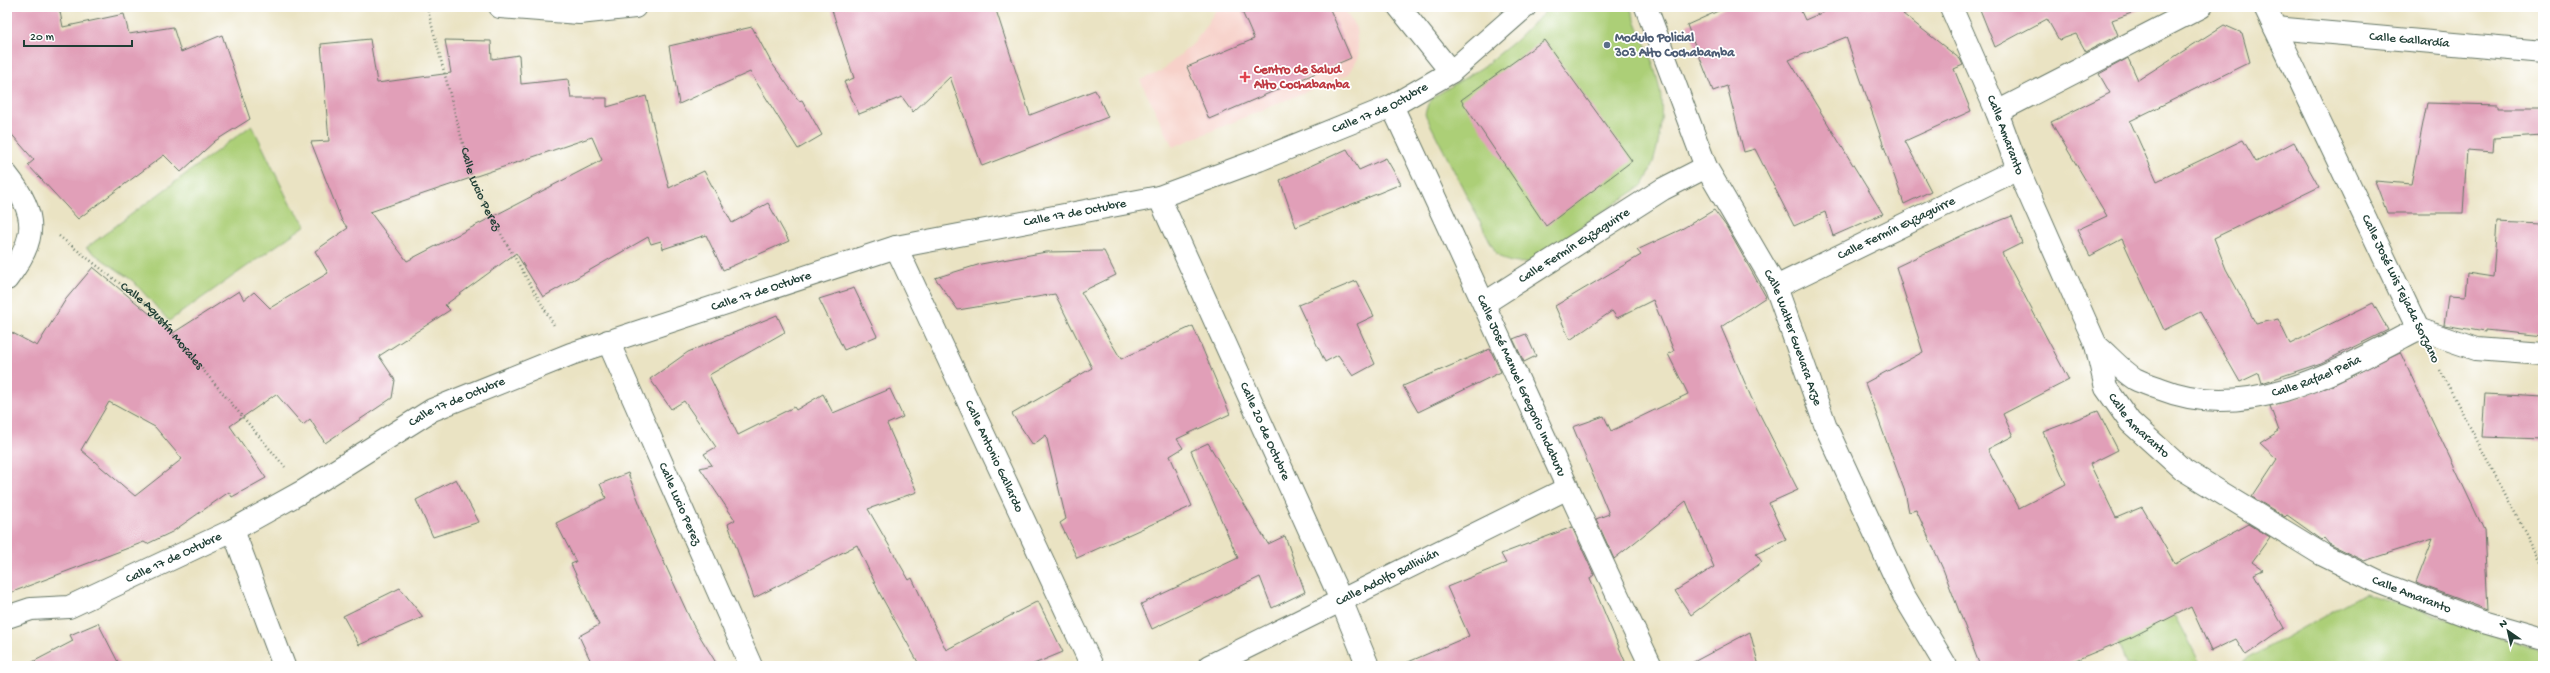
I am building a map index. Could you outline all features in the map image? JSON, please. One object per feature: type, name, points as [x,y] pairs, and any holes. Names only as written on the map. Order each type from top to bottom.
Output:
[{"type":"street","points":[[500,7],[579,13],[635,7]]},
{"type":"street","points":[[1399,7],[1451,72]]},
{"type":"street","name":"Calle 17 de Octubre","points":[[7,617],[31,609],[69,606],[233,530],[305,490],[432,410],[571,354],[896,247],[1159,197],[1392,106],[1451,72],[1525,7]]},
{"type":"street","name":"Calle Walter Guevara Arze","points":[[1646,7],[1706,167],[1776,287],[1826,427],[1902,594],[1946,666]]},
{"type":"street","name":"Calle Amaranto","points":[[1951,7],[1997,112],[2018,169],[2096,345],[2106,388],[2130,422],[2181,468],[2323,555],[2378,582],[2480,621],[2543,639]]},
{"type":"street","points":[[1997,112],[2201,7]]},
{"type":"street","name":"Calle José Luis Tejada Sorzano","points":[[2265,7],[2418,329]]},
{"type":"street","name":"Calle Gallardía","points":[[2275,28],[2543,52]]},
{"type":"street","name":"Calle José Manuel Gregorio Indaburu","points":[[1392,106],[1485,303],[1566,489],[1651,666]]},
{"type":"street","name":"Calle Fermín Eyzaguirre","points":[[1485,303],[1663,189],[1706,167]]},
{"type":"street","name":"Calle Fermín Eyzaguirre","points":[[1776,287],[2018,169]]},
{"type":"street","points":[[7,175],[16,186],[30,214],[30,242],[7,279]]},
{"type":"street","name":"Calle 20 de Octubre","points":[[1159,197],[1341,600],[1368,666]]},
{"type":"street","name":"Calle Antonio Gallardo","points":[[896,247],[1092,666]]},
{"type":"street","points":[[2418,329],[2476,349],[2543,354]]},
{"type":"street","name":"Calle Rafael Peña","points":[[2096,345],[2136,379],[2180,397],[2218,402],[2266,395],[2304,383],[2364,357],[2418,329]]},
{"type":"street","name":"Calle Lucio Perez","points":[[608,341],[751,666]]},
{"type":"street","name":"Calle Adolfo Ballivián","points":[[1209,666],[1566,489]]},
{"type":"street","points":[[233,530],[284,666]]},
{"type":"path","name":"Calle Lucio Perez","points":[[427,7],[471,174],[486,208],[571,354]]},
{"type":"path","name":"Calle Agustín Morales","points":[[30,214],[150,307],[305,490]]},
{"type":"path","name":"Calle José Luis Tejada Sorzano","points":[[2418,329],[2543,566]]},
{"type":"shaded area","name":"Centro de Salud Alto Cochabamba","points":[[1218,7],[1343,7],[1356,28],[1359,57],[1349,74],[1173,147],[1140,80],[1160,72],[1194,43]]},
{"type":"green space","points":[[1550,7],[1630,7],[1658,80],[1661,102],[1661,126],[1656,152],[1648,176],[1643,185],[1529,262],[1515,263],[1504,259],[1496,253],[1425,114],[1428,104],[1435,96],[1483,67],[1514,42]]},
{"type":"green space","points":[[252,125],[290,204],[306,225],[169,321],[133,281],[86,248]]},
{"type":"green space","points":[[2365,593],[2543,650],[2543,666],[2234,666]]},
{"type":"green space","points":[[2170,607],[2201,666],[2126,666],[2115,632]]},
{"type":"building","points":[[7,7],[59,7],[63,27],[124,14],[129,34],[173,27],[181,52],[222,35],[250,119],[215,141],[181,172],[164,155],[78,219],[28,165],[34,160],[7,129]]},
{"type":"building","points":[[831,7],[995,7],[1030,115],[1095,90],[1108,117],[982,166],[950,77],[913,112],[902,97],[859,114],[844,82],[854,78]]},
{"type":"building","points":[[1240,7],[1329,7],[1351,58],[1209,119],[1187,67],[1254,39]]},
{"type":"building","points":[[1727,7],[1799,7],[1805,20],[1835,7],[1918,7],[1903,14],[1960,59],[1963,65],[1954,69],[1971,111],[1905,141],[1931,191],[1904,204],[1846,37],[1789,60],[1883,214],[1833,236],[1825,212],[1794,226],[1755,149],[1744,152],[1727,86],[1713,91],[1687,25]]},
{"type":"building","points":[[1979,7],[2139,7],[2140,10],[2112,20],[2118,35],[2086,52],[2076,34],[2059,40],[2047,19],[1995,47]]},
{"type":"building","points":[[2224,25],[2242,33],[2250,62],[2130,121],[2157,181],[2243,140],[2256,162],[2294,142],[2319,187],[2214,238],[2226,269],[2256,324],[2278,319],[2290,344],[2373,303],[2388,330],[2321,363],[2262,383],[2259,373],[2240,382],[2200,312],[2164,330],[2122,239],[2090,256],[2077,230],[2107,216],[2051,122],[2110,93],[2099,74],[2128,58],[2138,80]]},
{"type":"building","points":[[752,27],[771,62],[799,101],[802,100],[822,135],[798,149],[750,72],[679,104],[669,46]]},
{"type":"building","points":[[370,39],[377,83],[451,73],[445,40],[491,41],[492,59],[519,55],[521,84],[568,79],[571,98],[607,98],[607,107],[646,96],[669,188],[704,171],[732,223],[768,203],[789,241],[723,270],[706,235],[663,249],[661,241],[651,244],[648,237],[543,297],[516,253],[445,305],[450,310],[379,356],[395,380],[392,398],[325,443],[310,419],[303,425],[276,394],[230,426],[266,478],[232,497],[229,492],[172,532],[147,544],[144,542],[7,594],[7,330],[37,346],[66,299],[93,267],[173,333],[239,291],[244,300],[254,292],[270,308],[328,273],[315,251],[348,228],[342,221],[311,142],[329,141],[321,44]],"holes":[[[592,137],[602,160],[407,261],[370,212]],[[109,402],[155,427],[182,459],[135,496],[81,450]]]},
{"type":"building","points":[[1544,40],[1632,161],[1546,226],[1461,100]]},
{"type":"building","points":[[2427,103],[2497,105],[2497,108],[2543,108],[2543,135],[2494,138],[2493,152],[2467,150],[2463,213],[2387,213],[2375,181],[2411,184]]},
{"type":"building","points":[[1347,149],[1359,170],[1386,158],[1401,184],[1296,227],[1280,180]]},
{"type":"building","points":[[1714,210],[1726,226],[1766,297],[1721,327],[1751,397],[1798,490],[1769,503],[1786,540],[1756,554],[1762,562],[1691,615],[1675,591],[1714,567],[1686,501],[1614,559],[1596,519],[1609,514],[1573,427],[1604,416],[1611,431],[1688,394],[1668,354],[1674,351],[1653,300],[1617,318],[1612,311],[1570,340],[1555,306],[1641,255],[1637,250],[1680,230]]},
{"type":"building","points":[[2012,216],[2022,243],[2002,253],[2069,380],[2003,414],[2013,436],[1988,449],[2019,508],[2066,484],[2043,432],[2098,411],[2118,450],[2090,464],[2116,518],[2142,507],[2175,564],[2249,524],[2270,537],[2252,562],[2263,570],[2254,574],[2284,628],[2246,655],[2236,639],[2211,651],[2191,607],[2132,637],[2061,666],[1980,666],[1943,569],[1916,510],[1909,512],[1905,492],[1865,383],[1923,352],[1896,267],[1963,235]]},
{"type":"building","points":[[2497,222],[2543,224],[2543,336],[2485,330],[2485,332],[2444,325],[2448,296],[2465,297],[2467,273],[2493,277]]},
{"type":"building","points":[[1104,251],[1116,275],[1081,292],[1121,359],[1193,326],[1230,414],[1177,439],[1183,448],[1170,456],[1192,506],[1077,558],[1060,523],[1066,519],[1046,435],[1033,445],[1012,414],[1092,368],[1055,294],[958,310],[935,278],[981,264],[1046,252]]},
{"type":"building","points":[[1356,281],[1374,316],[1357,324],[1375,364],[1353,376],[1338,355],[1325,362],[1298,305]]},
{"type":"building","points":[[854,288],[877,336],[844,350],[819,299]]},
{"type":"building","points":[[777,315],[785,332],[709,375],[738,435],[794,407],[796,410],[823,394],[833,413],[890,389],[903,417],[887,424],[917,492],[868,509],[909,580],[912,578],[946,650],[1038,601],[1063,652],[1029,666],[915,666],[919,664],[880,594],[857,545],[754,598],[728,524],[735,520],[700,468],[712,465],[704,454],[716,447],[684,401],[671,409],[650,379],[688,352]]},
{"type":"building","points":[[1526,334],[1536,356],[1524,362],[1513,339]]},
{"type":"building","points":[[1490,349],[1501,372],[1418,412],[1403,386]]},
{"type":"building","points":[[2400,352],[2484,530],[2488,610],[2416,583],[2433,539],[2364,561],[2329,544],[2324,538],[2322,540],[2287,515],[2285,517],[2252,497],[2277,459],[2260,443],[2279,431],[2270,406],[2331,386]]},
{"type":"building","points":[[2485,394],[2543,397],[2543,439],[2482,437]]},
{"type":"building","points":[[1208,443],[1268,544],[1285,536],[1305,592],[1272,608],[1260,577],[1152,629],[1141,604],[1238,558],[1191,451]]},
{"type":"building","points":[[628,473],[651,534],[693,625],[718,666],[593,666],[579,636],[599,625],[571,564],[576,562],[556,523],[606,498],[600,484]]},
{"type":"building","points":[[456,479],[479,522],[433,537],[416,500]]},
{"type":"building","points":[[1572,527],[1594,575],[1590,578],[1627,666],[1399,666],[1469,636],[1447,587],[1506,563],[1501,554]]},
{"type":"building","points":[[400,588],[423,617],[359,645],[343,616]]},
{"type":"building","points":[[98,623],[120,666],[25,666],[73,641],[70,635]]},
{"type":"building","points":[[1750,632],[1759,666],[1686,666]]},
{"type":"place","name":"Modulo Policial 303 Alto Cochabamba","points":[[1607,45]]},
{"type":"place","name":"Centro de Salud Alto Cochabamba","points":[[1245,77]]}]
